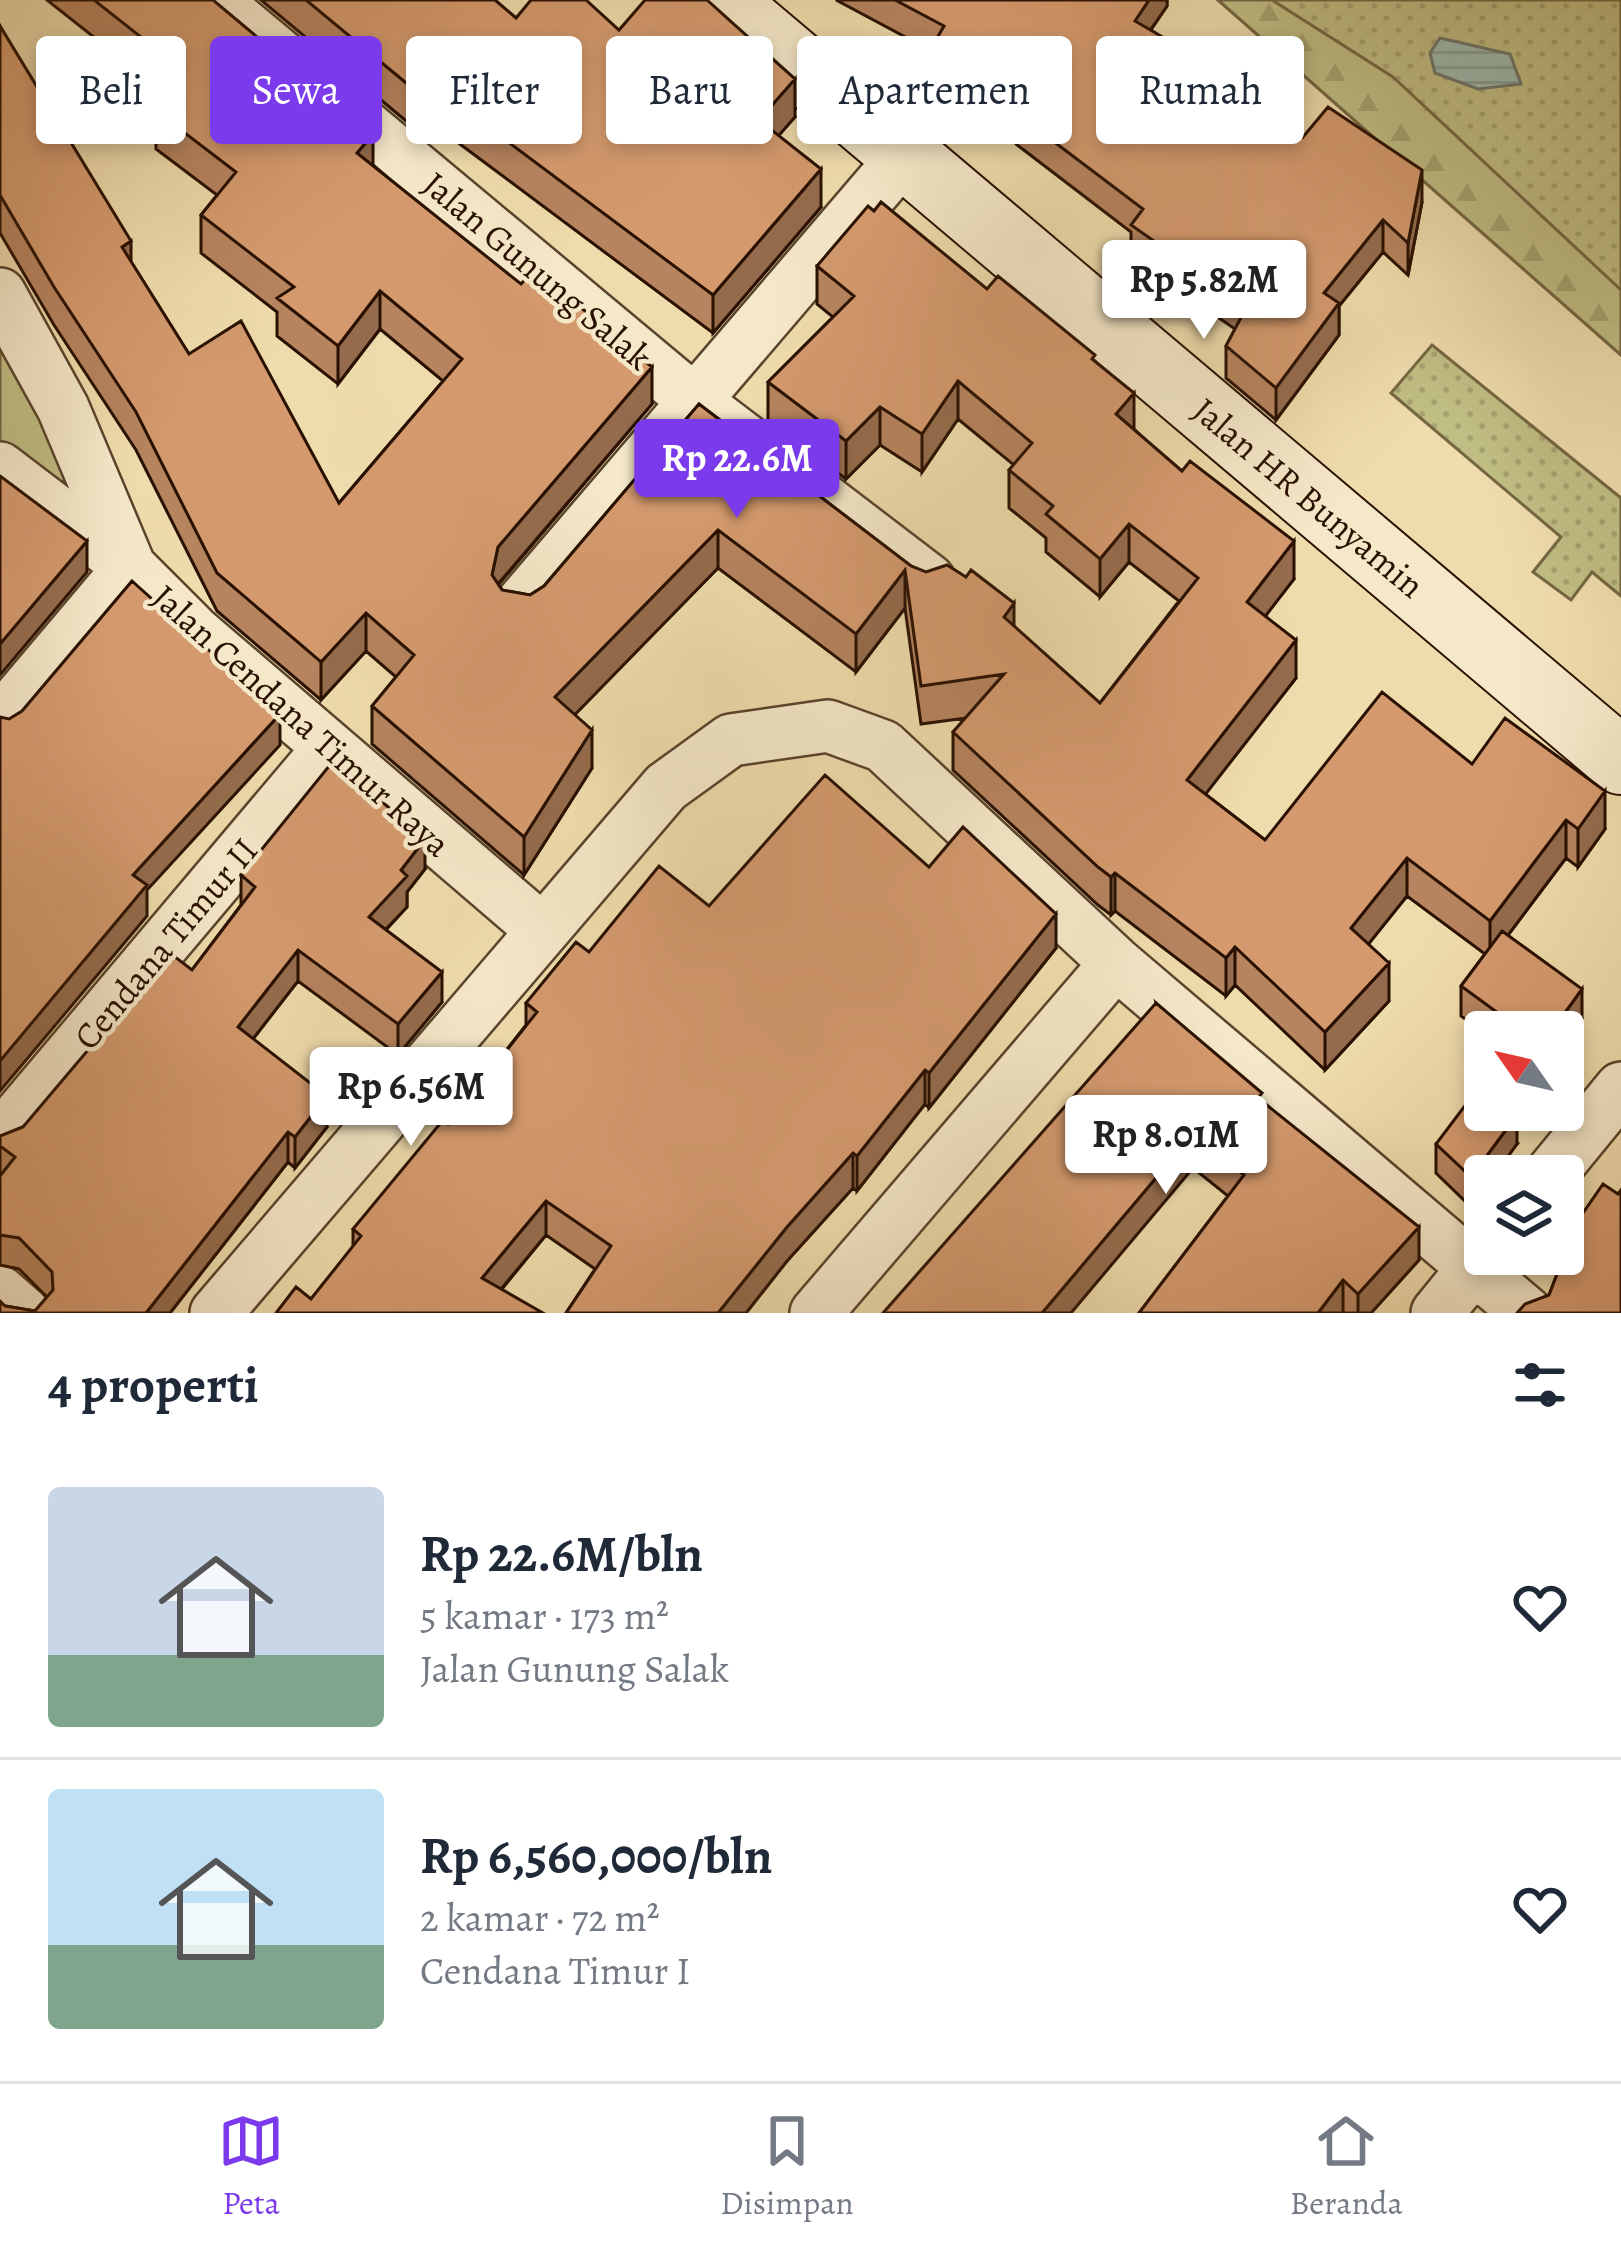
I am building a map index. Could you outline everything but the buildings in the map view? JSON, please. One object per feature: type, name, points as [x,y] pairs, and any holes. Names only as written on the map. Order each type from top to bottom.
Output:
[{"type":"main road","name":"Jalan HR Bunyamin","points":[[722,0],[1621,760]]},
{"type":"street","name":"Jalan Gunung Salak","points":[[214,0],[696,402],[929,580]]},
{"type":"street","points":[[520,604],[905,155]]},
{"type":"street","name":"Jalan Cendana Timur Raya","points":[[1,296],[63,408],[130,567],[329,748],[541,929]]},
{"type":"street","points":[[0,468],[130,567],[0,721]]},
{"type":"street","points":[[215,1313],[666,787],[697,760],[731,740],[829,726],[883,746],[1116,964],[1464,1249]]},
{"type":"street","name":"Cendana Timur II","points":[[0,1138],[329,748]]},
{"type":"street","points":[[816,1313],[1116,964]]},
{"type":"street","points":[[1566,1155],[1621,1088]]},
{"type":"street","points":[[1437,1313],[1468,1275]]},
{"type":"street","points":[[1492,1275],[1527,1313]]},
{"type":"street","points":[[0,1292],[24,1313]]},
{"type":"green space","points":[[1218,0],[1621,0],[1621,355],[1304,76],[1304,36],[1259,36]]},
{"type":"green space","points":[[1218,0],[1272,0],[1393,77],[1621,290],[1621,355],[1304,76],[1304,36],[1259,36]]},
{"type":"green space","points":[[0,340],[81,461],[50,497],[0,457]]},
{"type":"green space","points":[[1432,345],[1621,498],[1621,596],[1592,572],[1571,600],[1533,572],[1561,537],[1391,393]]},
{"type":"water","points":[[1440,38],[1510,54],[1521,84],[1478,89],[1435,73],[1430,53]]}]
